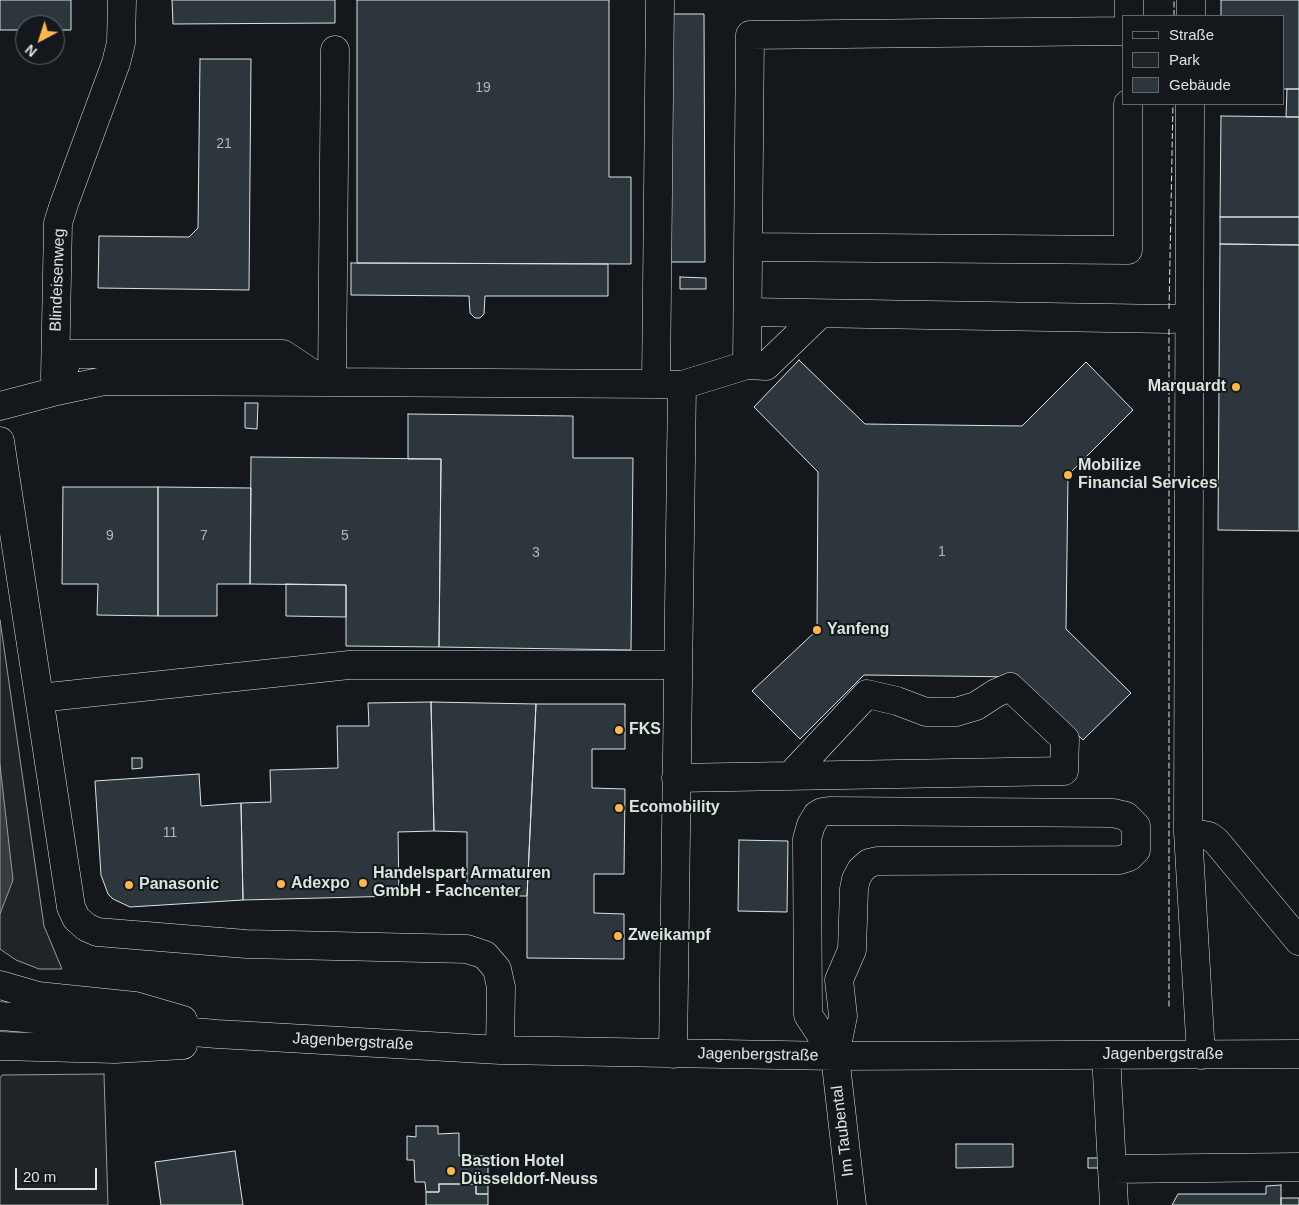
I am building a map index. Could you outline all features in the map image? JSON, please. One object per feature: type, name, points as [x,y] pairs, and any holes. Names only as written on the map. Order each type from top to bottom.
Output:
[{"type":"street","name":"Blindeisenweg","points":[[57,391],[55,377],[58,224],[116,63],[121,43],[122,0]]},
{"type":"street","points":[[660,0],[678,665],[673,1054]]},
{"type":"street","points":[[1128,15],[1129,0]]},
{"type":"street","points":[[1191,0],[1191,15]]},
{"type":"street","points":[[748,365],[750,35],[1122,31]]},
{"type":"street","points":[[329,382],[335,50]]},
{"type":"street","points":[[749,247],[1128,250],[1128,105]]},
{"type":"street","points":[[1190,105],[1188,832],[1201,1055]]},
{"type":"street","points":[[748,312],[1189,318]]},
{"type":"street","points":[[0,406],[57,391],[69,354],[283,354],[329,382],[669,384],[748,365],[766,366],[820,314]]},
{"type":"street","points":[[0,441],[71,907],[76,918],[86,928],[98,932],[246,944],[467,949],[485,955],[496,969],[500,986],[500,1050]]},
{"type":"street","points":[[39,698],[349,665],[678,665]]},
{"type":"street","points":[[676,778],[1064,771],[1065,739],[1010,687],[996,693],[976,706],[956,712],[926,712],[897,701],[867,694],[791,775]]},
{"type":"street","points":[[829,811],[1113,812],[1126,816],[1136,826],[1136,850],[1129,857],[1120,860],[878,860],[869,863],[861,870],[856,879],[854,889],[852,950],[839,980],[843,1016],[835,1056],[808,1015],[807,839],[811,825],[817,815],[829,811]]},
{"type":"street","points":[[1188,832],[1209,836],[1216,841],[1299,940]]},
{"type":"street","name":"Jagenbergstraße","points":[[0,985],[38,996],[135,1006],[173,1016],[217,1034]]},
{"type":"street","name":"Jagenbergstraße","points":[[0,1016],[217,1034],[500,1050],[835,1056],[1299,1054]]},
{"type":"street","name":"Jagenbergstraße","points":[[0,1046],[116,1049],[182,1045],[217,1034]]},
{"type":"street","points":[[1106,1055],[1114,1205]]},
{"type":"street","name":"Im Taubental","points":[[835,1056],[852,1205]]},
{"type":"street","points":[[1112,1169],[1299,1167]]},
{"type":"green space","points":[[0,620],[44,926],[62,969],[39,969],[16,960],[0,949]]},
{"type":"green space","points":[[104,1074],[108,1205],[0,1205],[0,1078],[2,1075]]},
{"type":"shaded area","points":[[0,765],[13,880],[0,914]]},
{"type":"building","points":[[0,0],[71,0],[71,30],[65,30],[65,15],[15,15],[15,30],[0,30]]},
{"type":"building","points":[[172,0],[335,0],[335,23],[173,24]]},
{"type":"building","points":[[357,0],[609,0],[609,177],[631,177],[631,264],[357,263]]},
{"type":"building","points":[[1221,0],[1299,0],[1299,89],[1284,89],[1284,15],[1221,15]]},
{"type":"building","points":[[670,14],[704,14],[705,262],[671,262]]},
{"type":"building","points":[[200,59],[251,59],[249,290],[98,288],[99,236],[189,237],[198,228]]},
{"type":"building","points":[[1287,89],[1299,89],[1299,117],[1286,117]]},
{"type":"building","points":[[1221,116],[1299,117],[1299,217],[1220,217]]},
{"type":"building","points":[[1220,217],[1299,217],[1299,245],[1220,244]]},
{"type":"building","points":[[1220,244],[1299,245],[1299,531],[1218,530]]},
{"type":"building","points":[[351,263],[608,264],[608,296],[485,296],[484,314],[480,318],[475,318],[470,313],[469,296],[351,295]]},
{"type":"building","points":[[680,277],[706,278],[706,289],[680,289]]},
{"type":"building","points":[[799,360],[865,424],[1022,426],[1086,362],[1133,410],[1068,475],[1066,629],[1131,693],[1083,740],[1018,677],[864,675],[800,739],[752,691],[817,630],[818,472],[754,407]]},
{"type":"building","points":[[245,403],[258,403],[257,429],[245,428]]},
{"type":"building","points":[[408,414],[573,416],[573,458],[633,458],[631,650],[439,647],[441,459],[408,459]]},
{"type":"building","points":[[251,457],[441,459],[439,647],[346,646],[346,585],[250,584]]},
{"type":"building","points":[[63,487],[158,487],[158,616],[97,615],[98,584],[62,584]]},
{"type":"building","points":[[158,487],[251,488],[250,584],[217,584],[217,616],[158,616]]},
{"type":"building","points":[[286,584],[346,585],[346,617],[286,616]]},
{"type":"building","points":[[431,702],[434,831],[398,832],[399,896],[243,900],[241,803],[271,802],[270,770],[338,768],[337,726],[369,726],[368,703]]},
{"type":"building","points":[[431,702],[536,704],[527,896],[467,896],[467,832],[434,831]]},
{"type":"building","points":[[536,704],[625,704],[625,749],[592,749],[592,788],[625,789],[624,874],[594,874],[594,913],[624,914],[624,959],[527,958],[527,896]]},
{"type":"building","points":[[132,758],[142,758],[142,768],[132,769]]},
{"type":"building","points":[[199,774],[201,806],[241,803],[243,900],[130,907],[113,899],[108,894],[101,875],[95,781]]},
{"type":"building","points":[[739,840],[788,841],[787,912],[738,911]]},
{"type":"building","name":"Bastion Hotel Düsseldorf-Neuss","points":[[416,1126],[438,1126],[438,1134],[459,1133],[459,1156],[488,1156],[488,1194],[476,1194],[476,1184],[439,1184],[439,1192],[426,1192],[425,1182],[415,1182],[414,1160],[407,1160],[407,1136],[416,1137]]},
{"type":"building","points":[[956,1144],[1013,1144],[1013,1167],[956,1168]]},
{"type":"building","points":[[235,1151],[243,1205],[161,1205],[155,1162]]},
{"type":"building","points":[[1088,1158],[1103,1158],[1103,1168],[1088,1168]]},
{"type":"building","points":[[439,1184],[476,1184],[476,1194],[488,1194],[488,1205],[426,1205],[426,1192],[439,1192]]},
{"type":"building","points":[[1281,1185],[1281,1205],[1172,1205],[1178,1194],[1266,1194],[1266,1186]]},
{"type":"building","points":[[1281,1198],[1299,1198],[1299,1205],[1281,1205]]},
{"type":"fence","points":[[1174,0],[1174,15]]},
{"type":"fence","points":[[1169,309],[1173,105]]},
{"type":"fence","points":[[1169,329],[1169,1008]]},
{"type":"place","name":"Marquardt","points":[[1236,387]]},
{"type":"place","name":"Mobilize Financial Services","points":[[1068,475]]},
{"type":"place","name":"Yanfeng","points":[[817,630]]},
{"type":"place","name":"FKS","points":[[619,730]]},
{"type":"place","name":"Ecomobility","points":[[619,808]]},
{"type":"place","name":"Handelspart Armaturen GmbH - Fachcenter","points":[[363,883]]},
{"type":"place","name":"Adexpo","points":[[281,884]]},
{"type":"place","name":"Panasonic","points":[[129,885]]},
{"type":"place","name":"Zweikampf","points":[[618,936]]},
{"type":"place","name":"Bastion Hotel Düsseldorf-Neuss","points":[[451,1171]]}]
